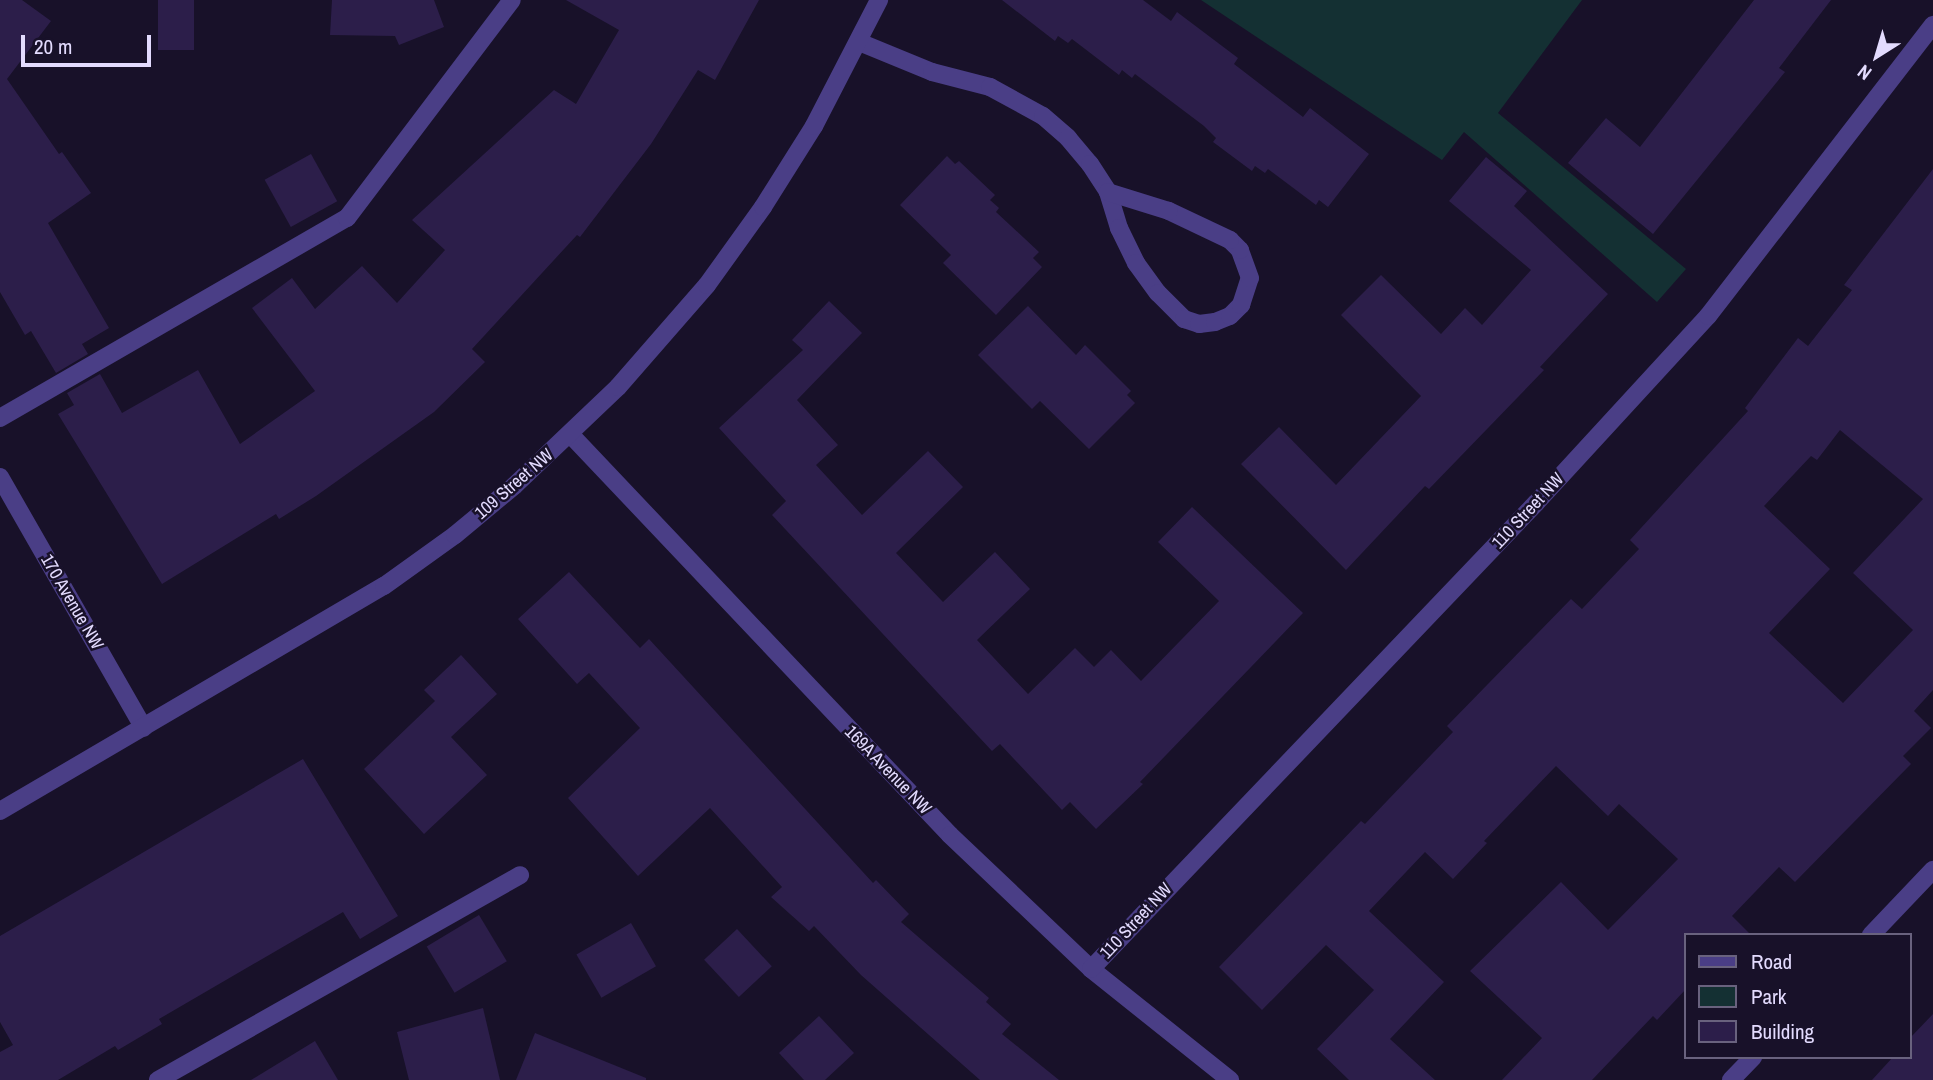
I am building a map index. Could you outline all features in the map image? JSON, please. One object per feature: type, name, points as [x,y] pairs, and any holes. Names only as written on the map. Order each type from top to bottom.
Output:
[{"type":"street","points":[[0,418],[347,218],[512,0]]},
{"type":"street","name":"109 Street NW","points":[[0,811],[384,586],[455,535],[570,434],[655,347],[715,274],[763,207],[814,126],[878,0]]},
{"type":"street","name":"110 Street NW","points":[[1091,969],[1536,502],[1708,316],[1933,25]]},
{"type":"street","points":[[859,42],[932,72],[990,87],[1017,100],[1068,138],[1090,164],[1108,192],[1119,229],[1136,263],[1158,293],[1184,319],[1199,324],[1215,322],[1230,316],[1241,305],[1250,278],[1240,250],[1230,240],[1169,211],[1108,192]]},
{"type":"street","name":"169A Avenue NW","points":[[570,434],[950,835],[1091,969],[1230,1080]]},
{"type":"street","name":"170 Avenue NW","points":[[0,477],[144,728]]},
{"type":"street","points":[[1873,933],[1933,870]]},
{"type":"street","points":[[158,1080],[520,875]]},
{"type":"street","points":[[1731,1080],[1751,1059]]},
{"type":"green space","points":[[1201,0],[1582,0],[1498,113],[1686,269],[1657,302],[1464,132],[1442,160]]},
{"type":"building","points":[[0,0],[22,0],[51,21],[7,79],[59,154],[62,152],[91,193],[48,223],[109,328],[82,344],[88,354],[56,373],[31,331],[25,335],[0,292]]},
{"type":"building","points":[[158,0],[194,0],[194,50],[158,50]]},
{"type":"building","points":[[332,0],[434,0],[444,27],[399,45],[395,36],[330,35]]},
{"type":"building","points":[[566,0],[759,0],[715,80],[698,70],[651,144],[580,237],[577,235],[472,349],[485,362],[434,412],[316,496],[279,519],[276,514],[162,584],[58,414],[74,405],[67,393],[100,374],[122,413],[198,370],[240,444],[315,391],[252,308],[292,278],[315,309],[362,266],[397,303],[445,250],[412,220],[554,90],[576,104],[619,30]]},
{"type":"building","points":[[1002,0],[1143,0],[1171,21],[1177,12],[1238,58],[1234,64],[1303,117],[1310,108],[1369,154],[1328,207],[1319,200],[1316,205],[1268,169],[1265,173],[1255,166],[1252,171],[1213,142],[1216,138],[1204,126],[1135,74],[1132,78],[1122,70],[1119,75],[1072,39],[1068,43],[1058,36],[1055,41]]},
{"type":"building","points":[[1754,0],[1831,0],[1779,68],[1785,72],[1653,234],[1568,163],[1606,118],[1640,147]]},
{"type":"building","points":[[311,154],[337,201],[291,227],[265,180]]},
{"type":"building","points":[[947,156],[955,164],[959,161],[995,195],[990,200],[999,208],[996,212],[1039,252],[1033,258],[1042,267],[996,315],[943,263],[951,255],[900,205]]},
{"type":"building","points":[[1486,157],[1527,191],[1514,206],[1608,294],[1540,367],[1544,370],[1429,489],[1425,486],[1346,570],[1241,464],[1279,427],[1336,485],[1421,396],[1341,315],[1381,275],[1441,334],[1465,308],[1482,325],[1531,270],[1449,201]]},
{"type":"building","points":[[1933,169],[1933,690],[1914,711],[1931,728],[1903,756],[1911,764],[1795,882],[1779,867],[1732,916],[1749,933],[1685,933],[1685,990],[1657,1020],[1653,1016],[1592,1080],[1502,1080],[1542,1038],[1470,971],[1561,882],[1608,930],[1678,859],[1619,804],[1608,816],[1556,766],[1484,841],[1487,843],[1453,879],[1425,852],[1369,911],[1444,982],[1390,1039],[1435,1080],[1349,1080],[1317,1049],[1374,990],[1326,945],[1262,1010],[1219,967],[1361,821],[1365,824],[1453,732],[1447,726],[1571,599],[1582,609],[1639,549],[1630,540],[1748,411],[1745,408],[1798,338],[1808,346],[1852,290],[1844,285]],"holes":[[[1840,430],[1923,499],[1853,573],[1913,630],[1843,703],[1769,633],[1830,569],[1764,506],[1811,456],[1817,460]]]},
{"type":"building","points":[[829,301],[862,333],[797,400],[838,445],[816,465],[862,515],[928,451],[963,487],[896,553],[943,602],[995,552],[1030,589],[977,640],[1028,694],[1075,648],[1094,667],[1111,650],[1141,681],[1219,601],[1158,542],[1192,507],[1303,613],[1140,782],[1143,784],[1096,829],[1070,802],[1062,810],[1000,744],[992,751],[772,515],[786,501],[719,428],[803,350],[792,340]]},
{"type":"building","points":[[1028,306],[1076,355],[1085,345],[1131,391],[1127,395],[1135,403],[1089,449],[1040,401],[1032,409],[978,355]]},
{"type":"building","points":[[569,572],[640,648],[649,639],[873,883],[876,880],[909,914],[901,922],[989,998],[986,1002],[1011,1024],[1002,1034],[1059,1080],[980,1080],[861,975],[814,926],[809,931],[771,897],[782,887],[710,808],[638,876],[568,798],[640,728],[589,673],[577,684],[518,619]]},
{"type":"building","points":[[461,655],[497,694],[451,737],[487,775],[424,834],[364,769],[435,701],[424,690]]},
{"type":"building","points":[[303,759],[398,916],[360,939],[343,912],[159,1019],[162,1024],[118,1050],[115,1046],[58,1080],[0,1080],[0,1052],[13,1045],[0,1022],[0,936]]},
{"type":"building","points":[[479,915],[507,961],[455,993],[427,946]]},
{"type":"building","points":[[631,923],[656,966],[601,998],[576,955]]},
{"type":"building","points":[[737,929],[772,966],[739,997],[704,960]]},
{"type":"building","points":[[483,1008],[500,1080],[409,1080],[397,1032]]},
{"type":"building","points":[[1933,1014],[1933,1080],[1872,1080],[1891,1059],[1912,1059],[1912,1036]]},
{"type":"building","points":[[819,1016],[854,1053],[825,1080],[804,1080],[779,1053]]},
{"type":"building","points":[[535,1033],[646,1078],[646,1080],[516,1080]]},
{"type":"building","points":[[315,1041],[338,1080],[251,1080]]}]
